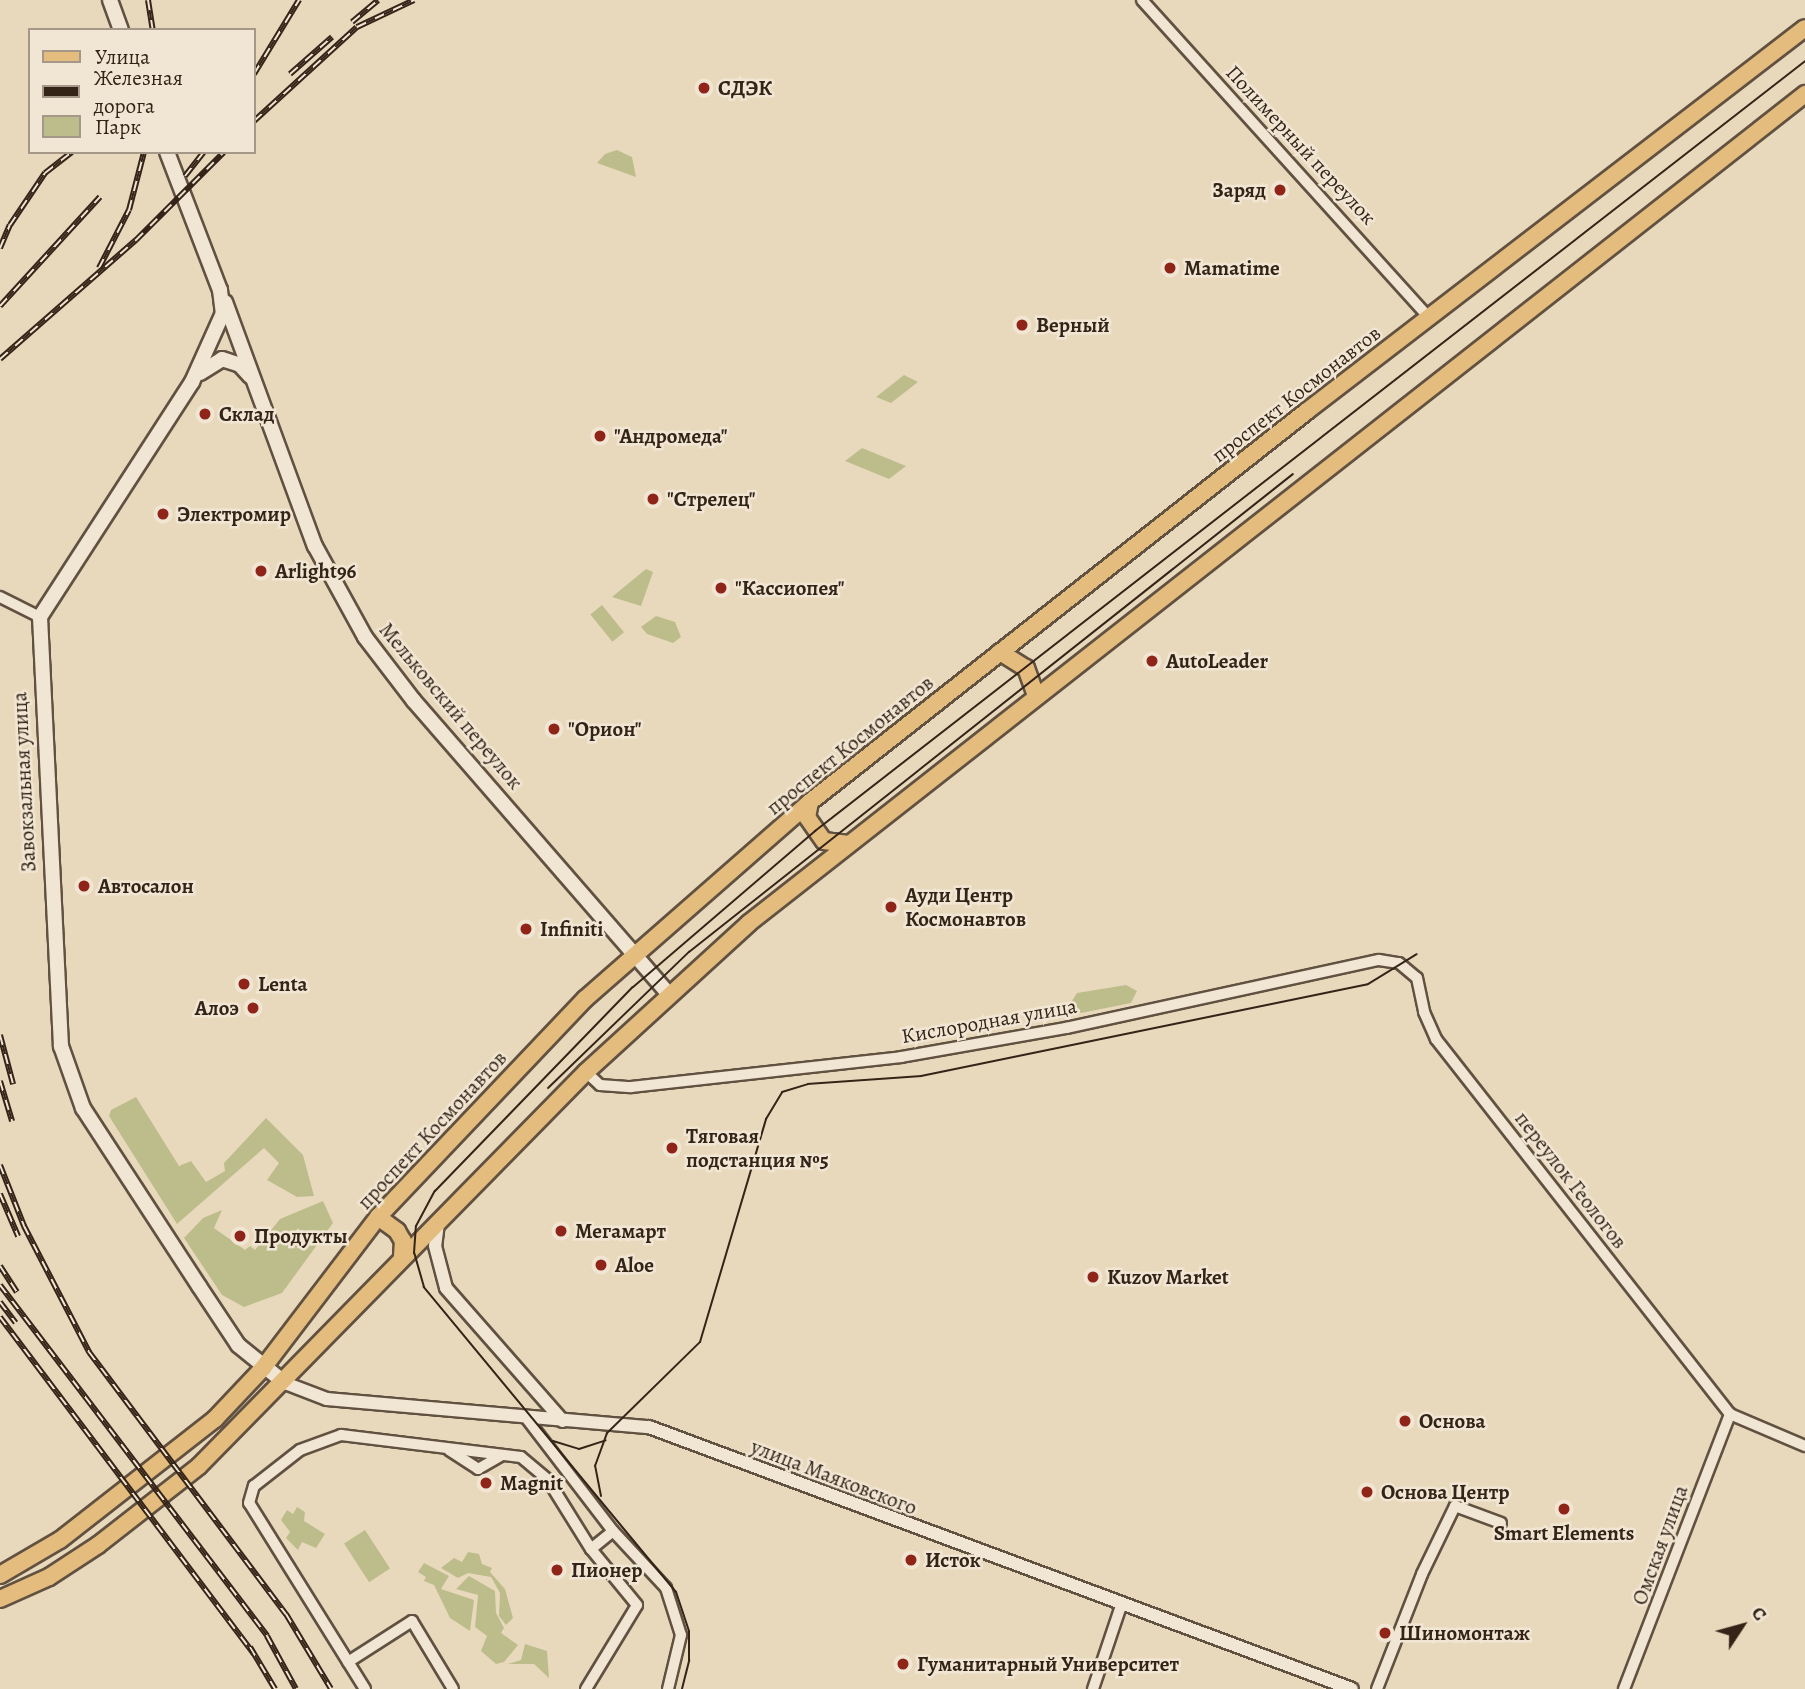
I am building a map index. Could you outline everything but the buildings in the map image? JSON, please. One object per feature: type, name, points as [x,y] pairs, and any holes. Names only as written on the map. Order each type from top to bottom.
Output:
[{"type":"main road","points":[[110,0],[120,28]]},
{"type":"main road","name":"проспект Космонавтов","points":[[0,1575],[60,1540],[184,1447],[263,1367],[378,1217],[585,999],[810,802],[1805,28]]},
{"type":"main road","points":[[0,1599],[49,1577],[139,1515],[199,1466],[285,1383],[402,1255],[668,993],[1036,695],[1805,94]]},
{"type":"main road","points":[[40,617],[192,382],[218,331],[220,289],[168,154]]},
{"type":"main road","name":"Мельковский переулок","points":[[220,289],[315,545],[365,637],[414,701],[668,993]]},
{"type":"main road","points":[[192,382],[210,365],[228,360],[246,370],[259,390]]},
{"type":"main road","name":"Завокзальная улица","points":[[40,617],[53,947],[65,1064],[96,1129],[239,1345],[285,1383]]},
{"type":"main road","points":[[1000,652],[1026,668],[1036,695]]},
{"type":"main road","points":[[810,802],[807,817],[824,841],[849,844]]},
{"type":"main road","points":[[378,1217],[397,1231],[402,1255]]},
{"type":"street","name":"Полимерный переулок","points":[[1142,0],[1430,318]]},
{"type":"street","points":[[0,597],[40,617]]},
{"type":"street","name":"Кислородная улица","points":[[586,1072],[600,1085],[643,1086],[901,1057],[1066,1028],[1380,960],[1399,963]]},
{"type":"street","name":"переулок Геологов","points":[[1399,963],[1417,978],[1423,1012],[1436,1039],[1730,1414]]},
{"type":"street","points":[[442,1216],[435,1246],[446,1288],[563,1421]]},
{"type":"street","name":"улица Маяковского","points":[[285,1383],[327,1399],[527,1419],[649,1427],[1121,1606],[1352,1689]]},
{"type":"street","points":[[1730,1414],[1805,1446]]},
{"type":"street","name":"Омская улица","points":[[1624,1689],[1730,1414]]},
{"type":"street","points":[[527,1419],[613,1531],[654,1572],[676,1611],[680,1647],[668,1689]]},
{"type":"street","points":[[365,1689],[252,1512],[250,1494],[300,1450],[328,1437],[357,1436],[502,1455],[528,1460],[538,1468],[591,1549],[637,1605],[586,1689]]},
{"type":"street","points":[[447,1448],[478,1469],[502,1455]]},
{"type":"street","points":[[1377,1689],[1422,1574],[1455,1506],[1501,1523]]},
{"type":"street","points":[[591,1549],[613,1531]]},
{"type":"street","points":[[1093,1689],[1121,1606]]},
{"type":"street","points":[[348,1661],[412,1621],[453,1689]]},
{"type":"green space","points":[[617,150],[632,157],[636,177],[597,163],[605,154]]},
{"type":"green space","points":[[904,375],[918,382],[891,403],[876,397]]},
{"type":"green space","points":[[862,448],[906,466],[889,479],[845,461]]},
{"type":"green space","points":[[646,569],[653,572],[641,606],[612,597]]},
{"type":"green space","points":[[602,605],[624,632],[612,642],[590,614]]},
{"type":"green space","points":[[656,616],[675,622],[681,637],[673,643],[647,634],[641,627]]},
{"type":"green space","points":[[1126,985],[1137,991],[1131,1003],[1081,1013],[1070,1004],[1077,993]]},
{"type":"green space","points":[[136,1097],[179,1166],[191,1161],[206,1182],[225,1171],[224,1163],[266,1118],[303,1155],[314,1196],[297,1197],[267,1180],[279,1163],[264,1148],[177,1224],[109,1116],[111,1110]]},
{"type":"green space","points":[[323,1201],[333,1223],[282,1293],[244,1307],[222,1295],[184,1238],[203,1218],[222,1210],[214,1228],[245,1250],[250,1246],[255,1250],[280,1219]]},
{"type":"green space","points":[[297,1507],[305,1512],[304,1521],[325,1534],[316,1548],[302,1542],[298,1550],[286,1538],[290,1532],[281,1520],[287,1510],[293,1514]]},
{"type":"green space","points":[[365,1530],[390,1569],[369,1582],[344,1544]]},
{"type":"green space","points":[[468,1552],[479,1554],[482,1564],[492,1568],[490,1572],[505,1589],[513,1618],[506,1625],[499,1616],[500,1593],[491,1577],[468,1573],[458,1578],[441,1568],[454,1558],[462,1562]]},
{"type":"green space","points":[[424,1563],[449,1576],[441,1589],[474,1600],[470,1631],[450,1618],[434,1585],[424,1581],[426,1577],[418,1572]]},
{"type":"green space","points":[[469,1576],[495,1591],[496,1613],[504,1628],[501,1633],[518,1645],[504,1662],[496,1664],[481,1651],[487,1636],[475,1627],[478,1595],[456,1589]]},
{"type":"green space","points":[[525,1644],[547,1651],[549,1678],[534,1664],[508,1664],[521,1660]]},
{"type":"tram line","points":[[682,1689],[689,1660],[689,1631],[676,1592],[424,1287],[414,1253],[416,1226],[435,1191],[633,987],[815,831],[1805,61]]},
{"type":"tram line","points":[[548,1088],[689,952],[1293,474]]},
{"type":"tram line","points":[[601,1496],[595,1466],[607,1433],[700,1342],[766,1119],[782,1092],[808,1084],[921,1076],[1368,984],[1417,954]]},
{"type":"tram line","points":[[553,1441],[579,1449],[606,1440]]},
{"type":"railway","points":[[148,0],[153,28]]},
{"type":"railway","points":[[256,71],[299,0]]},
{"type":"railway","points":[[352,22],[378,0]]},
{"type":"railway","points":[[256,119],[357,27],[414,0]]},
{"type":"railway","points":[[290,74],[332,37]]},
{"type":"railway","points":[[0,248],[10,225],[45,173],[69,154]]},
{"type":"railway","points":[[99,268],[129,210],[143,154]]},
{"type":"railway","points":[[185,176],[202,154]]},
{"type":"railway","points":[[0,359],[136,240],[222,154]]},
{"type":"railway","points":[[0,306],[100,197]]},
{"type":"railway","points":[[0,1035],[13,1084]]},
{"type":"railway","points":[[0,1081],[12,1121]]},
{"type":"railway","points":[[0,1165],[24,1226],[89,1352],[286,1614],[331,1689]]},
{"type":"railway","points":[[0,1194],[18,1236]]},
{"type":"railway","points":[[0,1266],[17,1292]]},
{"type":"railway","points":[[0,1285],[267,1636],[296,1689]]},
{"type":"railway","points":[[0,1302],[16,1323]]},
{"type":"railway","points":[[0,1317],[254,1654]]},
{"type":"railway","points":[[250,1647],[275,1689]]},
{"type":"place","name":"СДЭК","points":[[704,88]]},
{"type":"place","name":"Заряд","points":[[1280,190]]},
{"type":"place","name":"Mamatime","points":[[1170,268]]},
{"type":"place","name":"Верный","points":[[1022,325]]},
{"type":"place","name":"Склад","points":[[205,414]]},
{"type":"place","name":"\"Андромеда\"","points":[[600,436]]},
{"type":"place","name":"\"Стрелец\"","points":[[653,499]]},
{"type":"place","name":"Электромир","points":[[163,514]]},
{"type":"place","name":"Arlight96","points":[[261,571]]},
{"type":"place","name":"\"Кассиопея\"","points":[[721,588]]},
{"type":"place","name":"AutoLeader","points":[[1152,661]]},
{"type":"place","name":"\"Орион\"","points":[[554,729]]},
{"type":"place","name":"Автосалон","points":[[84,886]]},
{"type":"place","name":"Ауди Центр Космонавтов","points":[[891,907]]},
{"type":"place","name":"Infiniti","points":[[526,929]]},
{"type":"place","name":"Lenta","points":[[244,984]]},
{"type":"place","name":"Алоэ","points":[[253,1008]]},
{"type":"place","name":"Тяговая подстанция №5","points":[[672,1148]]},
{"type":"place","name":"Мегамарт","points":[[561,1231]]},
{"type":"place","name":"Продукты","points":[[240,1236]]},
{"type":"place","name":"Aloe","points":[[601,1265]]},
{"type":"place","name":"Kuzov Market","points":[[1093,1277]]},
{"type":"place","name":"Основа","points":[[1405,1421]]},
{"type":"place","name":"Magnit","points":[[486,1483]]},
{"type":"place","name":"Основа Центр","points":[[1367,1492]]},
{"type":"place","name":"Smart Elements","points":[[1564,1509]]},
{"type":"place","name":"Исток","points":[[911,1560]]},
{"type":"place","name":"Пионер","points":[[557,1570]]},
{"type":"place","name":"Шиномонтаж","points":[[1385,1633]]},
{"type":"place","name":"Гуманитарный Университет","points":[[903,1664]]}]
